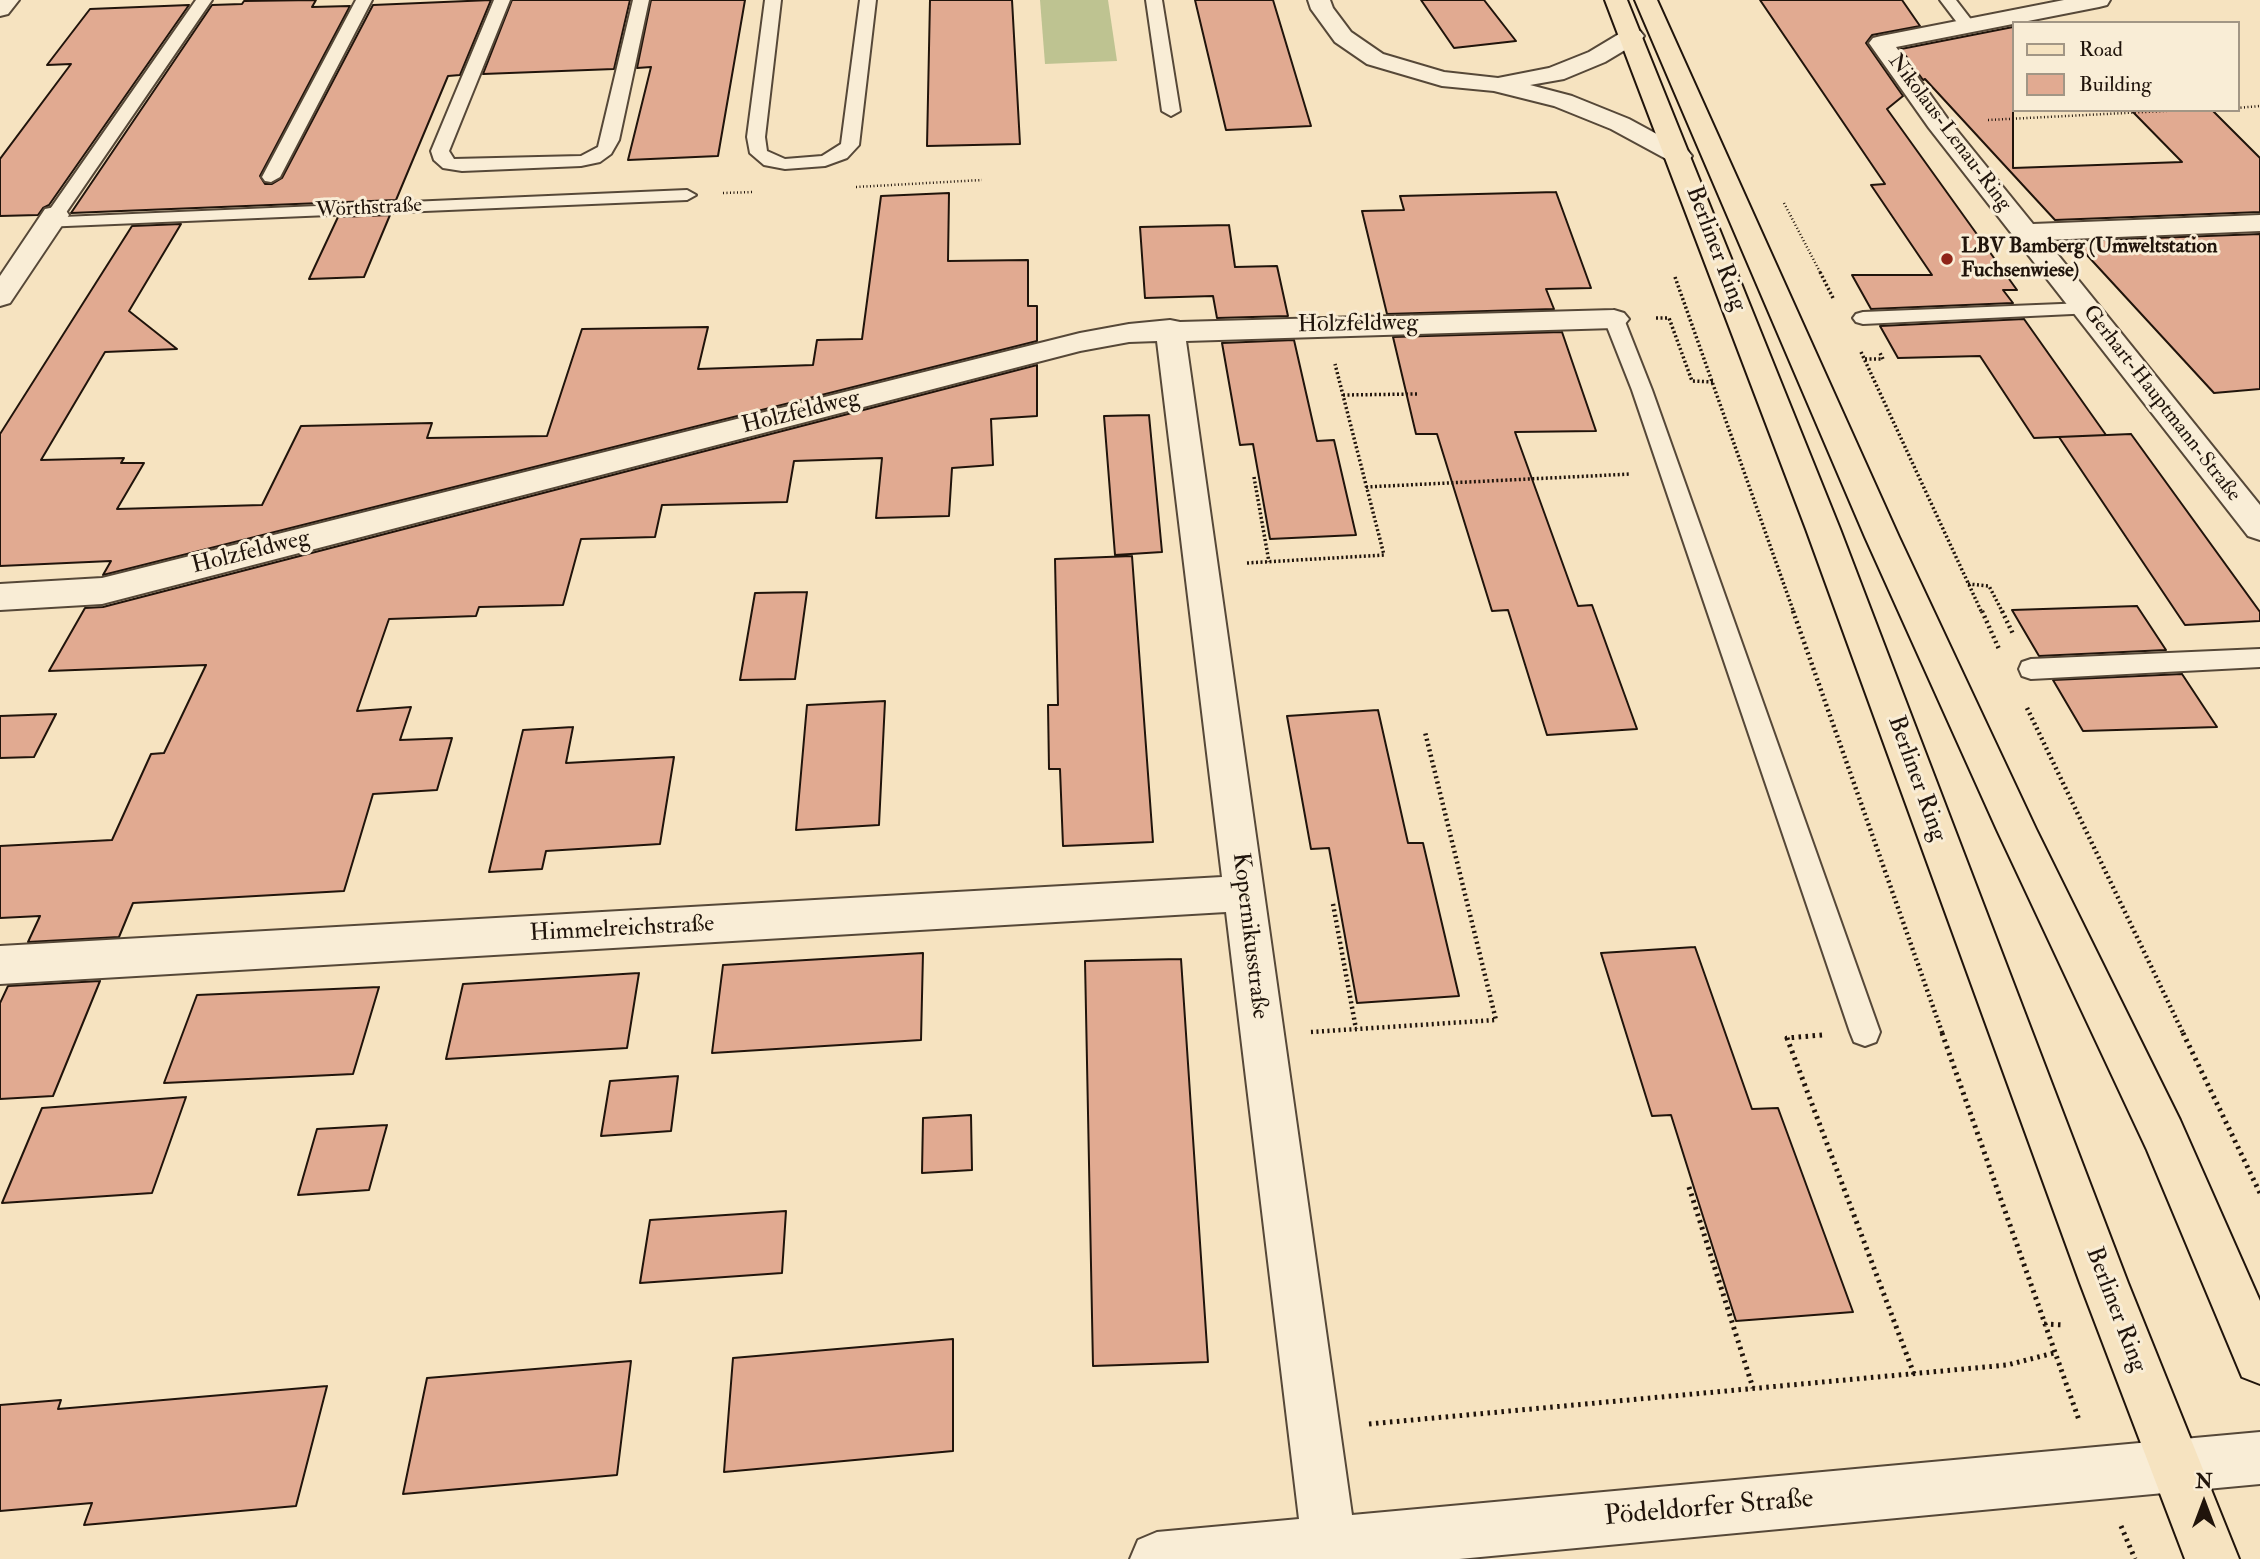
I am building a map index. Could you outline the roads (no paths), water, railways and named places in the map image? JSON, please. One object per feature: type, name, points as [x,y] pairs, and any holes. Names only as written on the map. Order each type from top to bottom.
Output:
[{"type":"main road","name":"Berliner Ring","points":[[1616,0],[1818,516],[2104,1283],[2212,1559]]},
{"type":"main road","name":"Berliner Ring","points":[[1646,0],[1882,537],[2017,830],[2164,1136],[2260,1359]]},
{"type":"street","points":[[0,9],[8,0]]},
{"type":"street","points":[[1319,0],[1322,9],[1343,37],[1375,59],[1442,79],[1494,84],[1563,101],[1620,124],[1679,156]]},
{"type":"street","name":"Nikolaus-Lenau-Ring","points":[[2026,233],[1938,122],[1881,43],[2099,0]]},
{"type":"street","points":[[1494,84],[1555,74],[1597,57],[1632,36]]},
{"type":"street","points":[[0,297],[53,219]]},
{"type":"street","points":[[2026,233],[2260,223]]},
{"type":"street","name":"Gerhart-Hauptmann-Straße","points":[[2026,233],[2260,528]]},
{"type":"street","name":"Holzfeldweg","points":[[0,597],[102,591],[1080,342],[1129,332],[1614,319]]},
{"type":"street","name":"Kopernikusstraße","points":[[1170,330],[1329,1542]]},
{"type":"street","name":"Himmelreichstraße","points":[[0,965],[1243,894]]},
{"type":"street","name":"Pödeldorfer Straße","points":[[1157,1559],[2260,1458]]},
{"type":"lane","points":[[53,219],[204,0]]},
{"type":"lane","points":[[271,177],[364,0]]},
{"type":"lane","points":[[502,0],[440,151],[443,160],[449,164],[462,166],[581,161],[594,158],[605,149],[610,139],[641,0]]},
{"type":"lane","points":[[774,0],[755,137],[759,153],[770,161],[785,164],[825,161],[841,154],[850,145],[868,0]]},
{"type":"lane","points":[[1154,0],[1171,111]]},
{"type":"lane","points":[[1948,0],[1968,26]]},
{"type":"lane","name":"Wörthstraße","points":[[53,219],[687,195]]},
{"type":"lane","points":[[1863,318],[2086,309]]},
{"type":"lane","points":[[1614,319],[1865,1032]]},
{"type":"lane","points":[[2031,669],[2260,658]]},
{"type":"place","name":"LBV Bamberg (Umweltstation Fuchsenwiese)","points":[[1947,259]]}]
